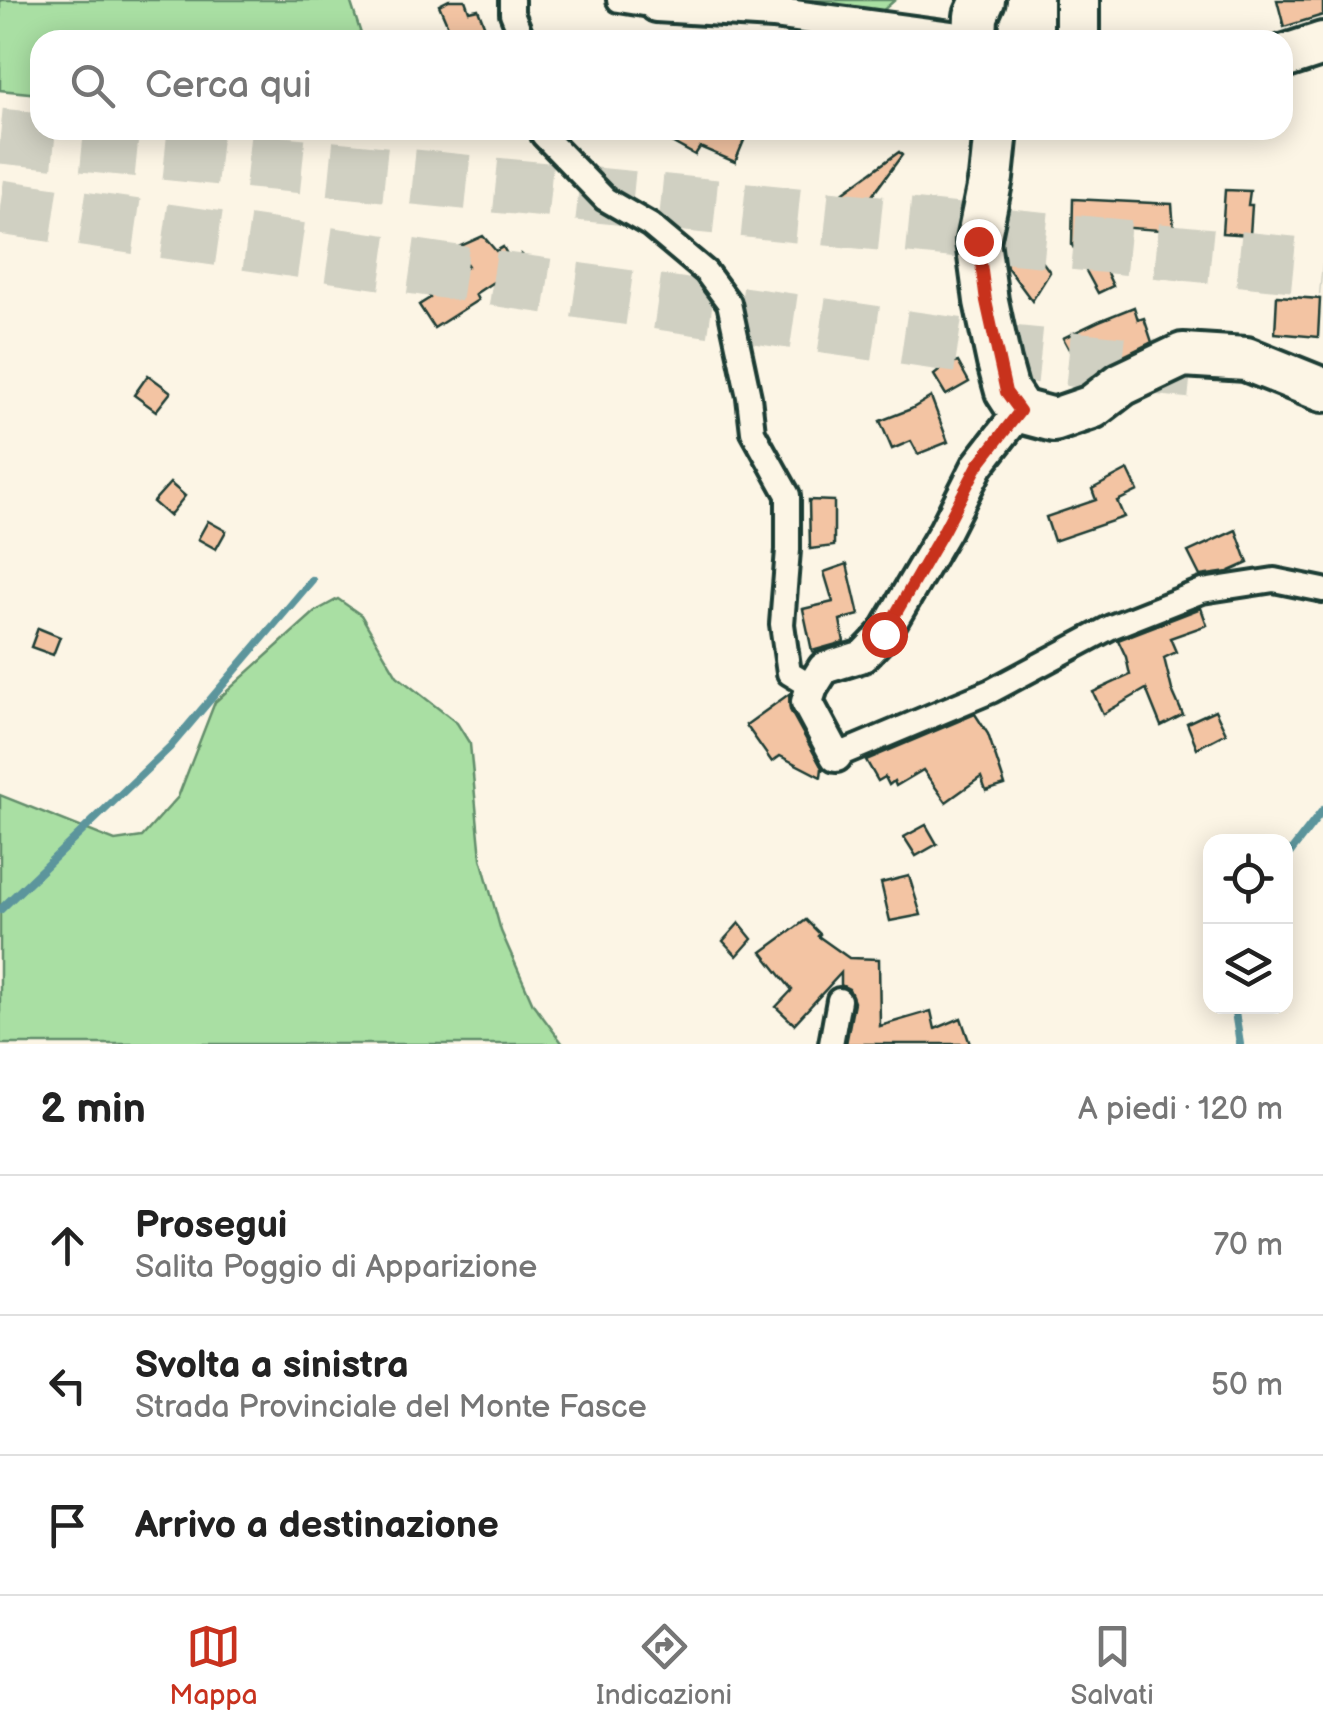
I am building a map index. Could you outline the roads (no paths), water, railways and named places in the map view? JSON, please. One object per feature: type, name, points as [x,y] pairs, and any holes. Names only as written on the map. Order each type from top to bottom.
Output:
[{"type":"main road","points":[[975,30],[983,0]]},
{"type":"main road","points":[[1077,0],[1077,30]]},
{"type":"main road","points":[[1293,54],[1323,44]]},
{"type":"main road","points":[[995,140],[978,241],[986,301],[1006,392],[1020,411],[1054,420],[1092,407],[1122,384],[1182,355],[1246,359],[1323,390]]},
{"type":"street","points":[[512,0],[519,30]]},
{"type":"street","points":[[619,0],[773,13],[900,30]]},
{"type":"street","points":[[548,140],[604,199],[650,225],[706,272],[730,303],[753,432],[788,495],[782,624],[789,673],[812,687]]},
{"type":"street","points":[[1020,411],[978,465],[884,634],[863,656],[824,668],[812,687],[807,702],[836,756],[992,691],[1111,627],[1202,590],[1274,580],[1323,590]]},
{"type":"street","points":[[831,1044],[839,1000]]},
{"type":"waterway","points":[[0,910],[170,747],[312,580]]},
{"type":"waterway","points":[[1293,849],[1323,810]]},
{"type":"waterway","points":[[1235,1014],[1240,1044]]},
{"type":"tunnel","points":[[0,136],[30,139]]},
{"type":"tunnel","points":[[40,140],[1323,267]]},
{"type":"tunnel","points":[[0,207],[1012,353],[1191,371]]}]
